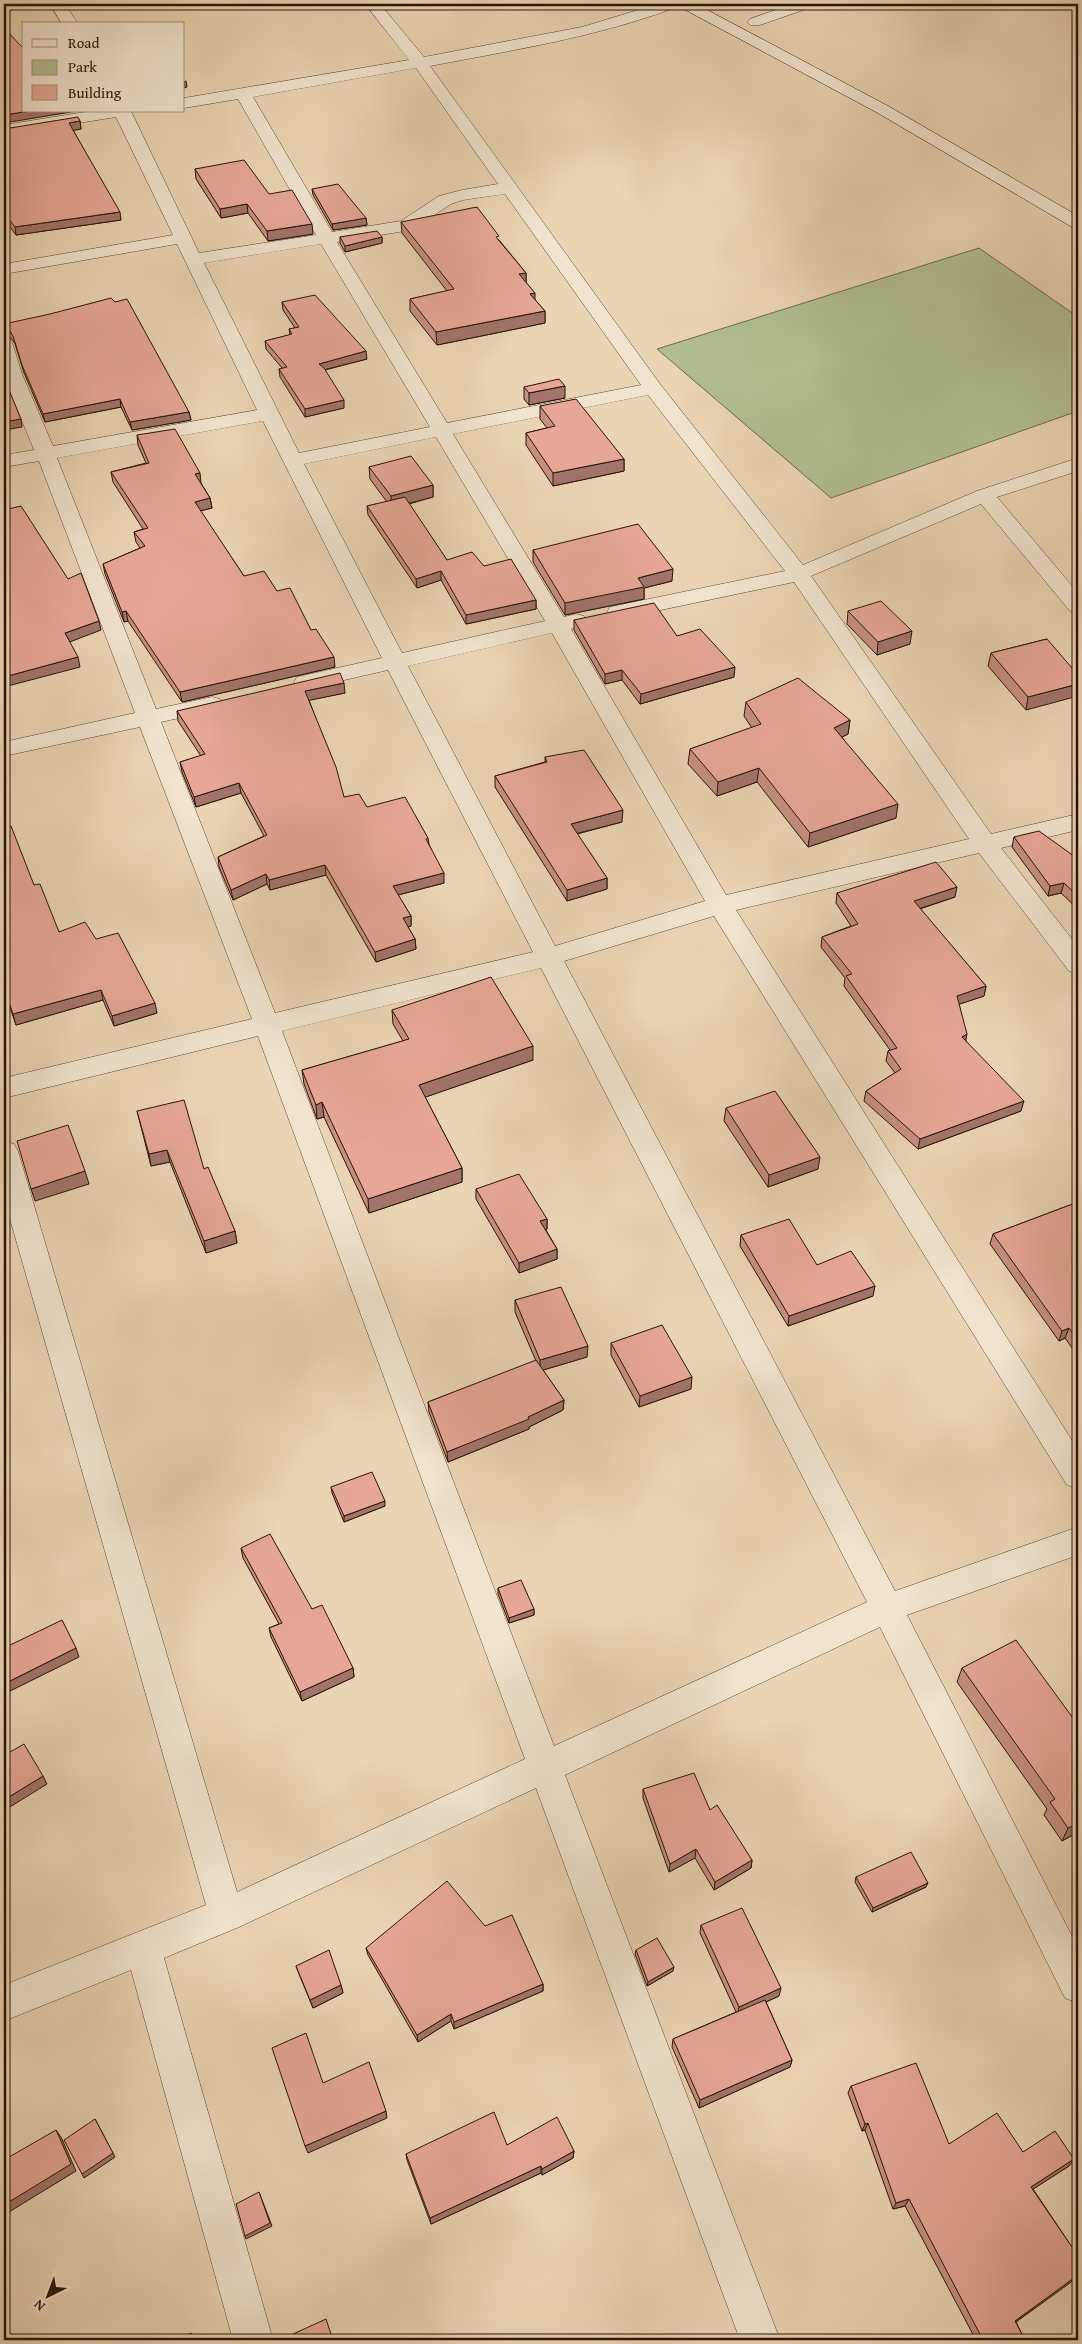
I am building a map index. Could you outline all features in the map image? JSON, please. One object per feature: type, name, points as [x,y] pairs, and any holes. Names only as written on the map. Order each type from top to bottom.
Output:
[{"type":"street","points":[[58,4],[69,22]]},
{"type":"street","points":[[372,4],[420,63],[508,188],[654,388],[798,574],[985,844],[1078,966]]},
{"type":"street","points":[[185,102],[243,94],[514,46],[596,29],[645,15],[672,4]]},
{"type":"street","points":[[685,4],[882,109],[1078,223]]},
{"type":"street","points":[[755,22],[806,4]]},
{"type":"street","points":[[741,15],[772,31]]},
{"type":"street","points":[[243,94],[327,239],[558,625],[720,905],[1078,1476]]},
{"type":"street","points":[[4,130],[116,112]]},
{"type":"street","points":[[122,112],[269,414],[395,662],[887,1608],[1078,1985]]},
{"type":"street","points":[[4,270],[188,249],[327,239],[405,226],[420,220],[438,203],[461,196],[508,188]]},
{"type":"street","points":[[4,345],[12,374],[46,454],[146,719],[267,1025],[760,2340]]},
{"type":"street","points":[[292,460],[654,388]]},
{"type":"street","points":[[4,461],[269,414]]},
{"type":"street","points":[[290,686],[558,625],[798,574],[984,495],[1078,464]]},
{"type":"street","points":[[984,495],[1078,606]]},
{"type":"street","points":[[4,749],[233,699]]},
{"type":"street","points":[[4,1088],[548,957],[720,905],[1078,822]]},
{"type":"street","points":[[4,1151],[226,1915]]},
{"type":"street","points":[[4,2003],[226,1915],[545,1769],[887,1608],[1078,1541]]},
{"type":"street","points":[[143,1948],[253,2340]]},
{"type":"green space","points":[[979,248],[1078,317],[1078,411],[831,498],[657,349]]},
{"type":"building","points":[[4,28],[22,47],[24,112],[4,115]]},
{"type":"building","points":[[78,117],[80,121],[69,123],[120,212],[15,227],[4,213],[4,129]]},
{"type":"building","points":[[244,160],[269,194],[292,190],[312,224],[267,231],[247,204],[220,209],[195,169]]},
{"type":"building","points":[[338,184],[366,218],[332,224],[312,189]]},
{"type":"building","points":[[477,207],[499,236],[496,237],[526,273],[519,274],[535,293],[530,294],[545,311],[436,332],[410,299],[454,289],[401,222]]},
{"type":"building","points":[[377,231],[382,237],[345,246],[340,237]]},
{"type":"building","points":[[315,295],[366,351],[319,364],[324,368],[344,400],[305,409],[279,369],[287,367],[265,341],[292,334],[289,329],[299,327],[282,302]]},
{"type":"building","points":[[111,298],[115,302],[127,299],[189,412],[130,422],[120,399],[43,414],[22,365],[13,336],[10,331],[4,330],[4,324]]},
{"type":"building","points":[[4,378],[21,419],[4,422]]},
{"type":"building","points":[[559,379],[565,386],[529,393],[524,387]]},
{"type":"building","points":[[576,399],[624,459],[553,473],[526,433],[555,426],[540,406]]},
{"type":"building","points":[[175,429],[200,473],[195,474],[210,498],[195,502],[244,576],[264,571],[277,591],[290,588],[311,630],[316,629],[334,657],[180,692],[126,611],[122,612],[103,564],[145,546],[134,532],[148,528],[111,472],[149,463],[137,435]]},
{"type":"building","points":[[411,456],[433,485],[391,496],[369,467]]},
{"type":"building","points":[[405,497],[447,560],[472,552],[484,566],[511,559],[536,600],[466,615],[441,571],[416,579],[367,506]]},
{"type":"building","points":[[21,506],[68,579],[81,573],[99,621],[65,633],[78,657],[4,677],[4,510]]},
{"type":"building","points":[[638,524],[673,569],[638,578],[644,587],[565,603],[533,550]]},
{"type":"building","points":[[881,601],[912,631],[878,642],[848,611]]},
{"type":"building","points":[[654,603],[677,636],[700,629],[735,667],[641,694],[622,670],[605,674],[574,620]]},
{"type":"building","points":[[1047,639],[1078,675],[1078,684],[1028,697],[991,653]]},
{"type":"building","points":[[340,673],[344,683],[305,691],[336,767],[344,797],[359,794],[367,807],[405,797],[428,838],[426,839],[444,873],[393,886],[411,916],[403,918],[415,939],[375,952],[325,865],[269,880],[266,874],[231,890],[218,857],[267,835],[239,783],[194,797],[180,762],[205,754],[177,711]]},
{"type":"building","points":[[798,678],[850,720],[834,728],[898,804],[810,833],[759,768],[718,782],[690,749],[761,724],[746,702]]},
{"type":"building","points":[[584,750],[623,810],[571,824],[607,878],[567,890],[495,776],[547,762],[545,757]]},
{"type":"building","points":[[11,826],[34,885],[40,884],[59,932],[85,922],[96,939],[118,933],[155,1003],[112,1016],[101,990],[13,1014],[4,988],[4,828]]},
{"type":"building","points":[[1039,831],[1078,859],[1078,896],[1064,883],[1050,886],[1014,837]]},
{"type":"building","points":[[936,862],[957,887],[914,901],[986,986],[957,996],[967,1034],[962,1037],[1024,1101],[920,1139],[866,1091],[901,1069],[888,1051],[897,1048],[846,976],[852,974],[822,937],[858,924],[837,893]]},
{"type":"building","points":[[491,977],[533,1046],[419,1085],[462,1168],[368,1199],[322,1102],[316,1105],[302,1070],[409,1039],[392,1010]]},
{"type":"building","points":[[775,1091],[820,1157],[769,1175],[726,1108]]},
{"type":"building","points":[[184,1100],[204,1169],[208,1167],[235,1231],[204,1241],[167,1150],[149,1154],[137,1111]]},
{"type":"building","points":[[68,1125],[85,1171],[31,1189],[17,1141]]},
{"type":"building","points":[[519,1174],[547,1219],[540,1221],[557,1249],[519,1263],[476,1189]]},
{"type":"building","points":[[1078,1202],[1078,1341],[1069,1328],[1062,1331],[993,1234]]},
{"type":"building","points":[[789,1219],[817,1265],[851,1251],[875,1286],[789,1316],[741,1235]]},
{"type":"building","points":[[561,1287],[588,1346],[540,1360],[515,1300]]},
{"type":"building","points":[[662,1325],[692,1377],[640,1396],[611,1343]]},
{"type":"building","points":[[536,1360],[564,1400],[528,1417],[529,1419],[447,1452],[428,1402]]},
{"type":"building","points":[[372,1472],[385,1501],[344,1516],[331,1487]]},
{"type":"building","points":[[270,1534],[312,1609],[322,1605],[353,1668],[300,1692],[269,1628],[282,1623],[241,1548]]},
{"type":"building","points":[[521,1580],[534,1609],[509,1618],[498,1588]]},
{"type":"building","points":[[62,1620],[76,1648],[4,1684],[4,1648]]},
{"type":"building","points":[[1016,1640],[1078,1725],[1078,1823],[1068,1828],[1050,1802],[1055,1799],[962,1668]]},
{"type":"building","points":[[4,1735],[10,1752],[24,1744],[43,1776],[4,1800]]},
{"type":"building","points":[[694,1773],[710,1810],[717,1805],[752,1860],[715,1882],[696,1849],[670,1864],[643,1789]]},
{"type":"building","points":[[911,1852],[928,1883],[873,1908],[856,1877]]},
{"type":"building","points":[[447,1881],[485,1926],[512,1915],[543,1984],[454,2022],[451,2014],[417,2035],[366,1948]]},
{"type":"building","points":[[742,1908],[781,1988],[739,2007],[701,1925]]},
{"type":"building","points":[[657,1938],[674,1967],[648,1982],[636,1950]]},
{"type":"building","points":[[329,1950],[341,1985],[310,2000],[296,1966]]},
{"type":"building","points":[[765,2000],[792,2060],[700,2100],[673,2039]]},
{"type":"building","points":[[306,2033],[323,2083],[369,2062],[386,2111],[305,2146],[272,2048]]},
{"type":"building","points":[[916,2063],[949,2144],[997,2113],[1023,2152],[1055,2131],[1074,2159],[1031,2187],[1078,2256],[1078,2275],[1015,2321],[1025,2340],[983,2340],[909,2199],[896,2203],[868,2123],[865,2124],[851,2086]]},
{"type":"building","points":[[494,2112],[507,2145],[557,2117],[574,2151],[542,2169],[541,2166],[430,2218],[406,2154]]},
{"type":"building","points":[[95,2119],[113,2153],[82,2174],[64,2140]]},
{"type":"building","points":[[56,2130],[71,2164],[4,2205],[4,2160]]},
{"type":"building","points":[[259,2192],[270,2223],[245,2236],[236,2204]]},
{"type":"building","points":[[326,2319],[333,2340],[280,2340]]},
{"type":"building","points":[[191,2333],[193,2340],[178,2340]]},
{"type":"railway","points":[[1073,4],[1078,7]]}]
